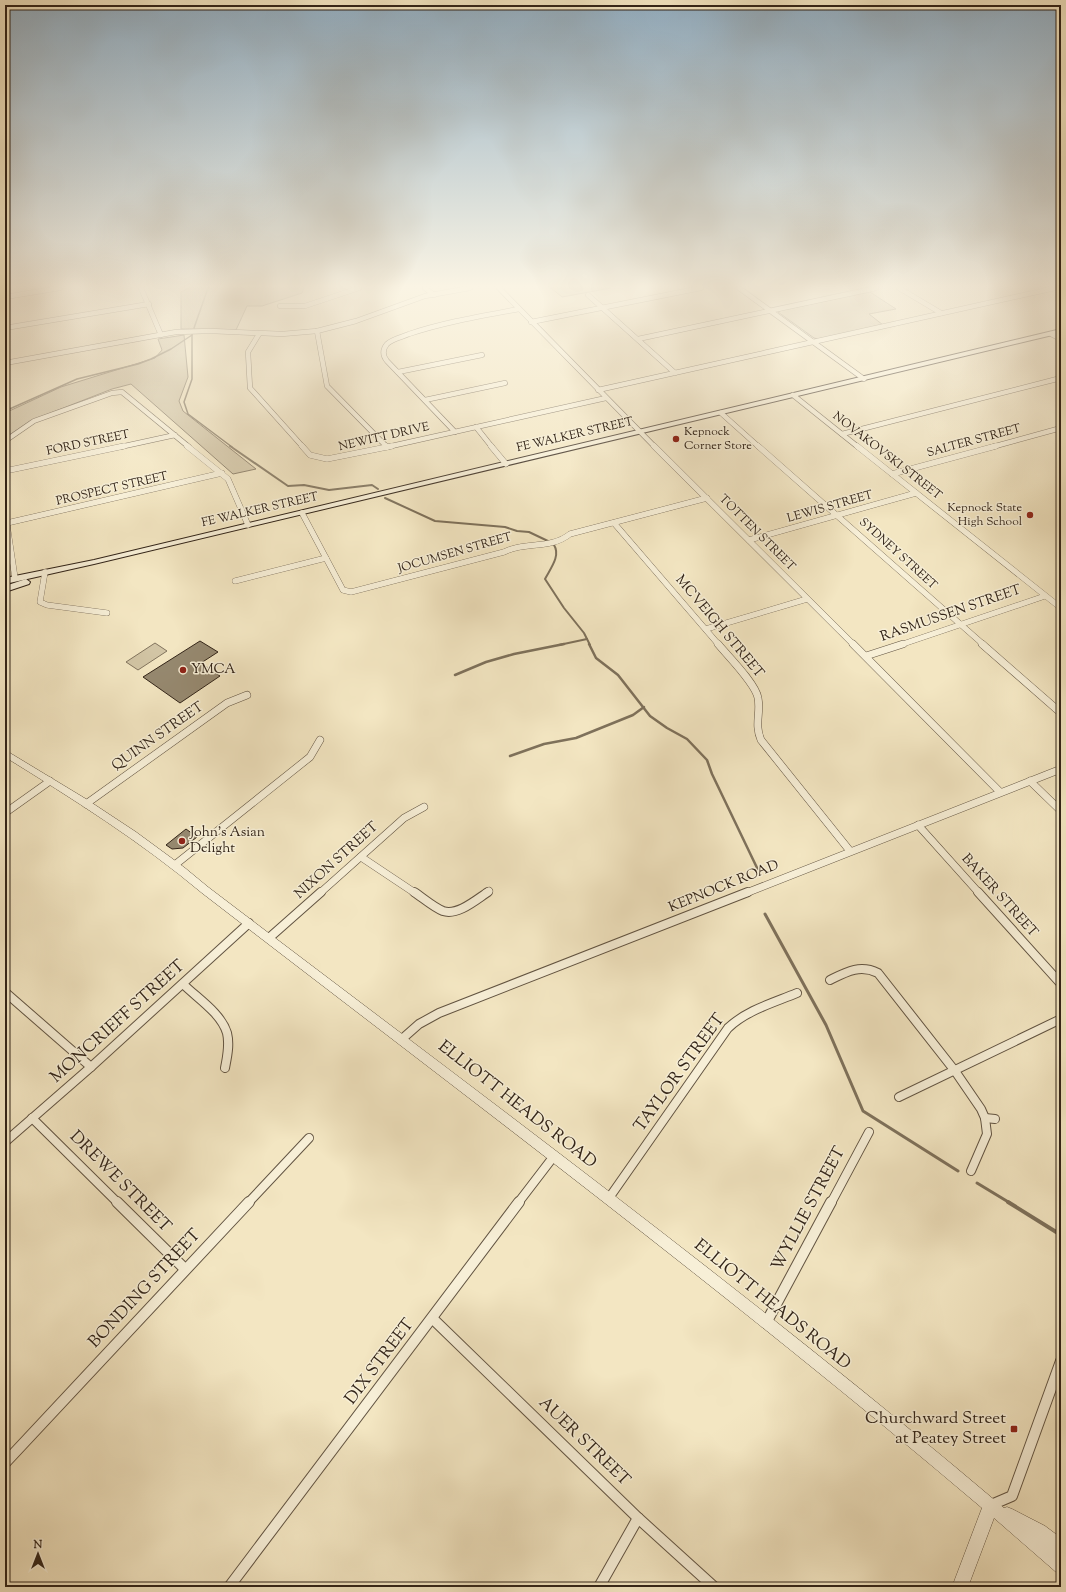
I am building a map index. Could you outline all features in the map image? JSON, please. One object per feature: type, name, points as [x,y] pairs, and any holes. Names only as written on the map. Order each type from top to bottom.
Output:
[{"type":"main road","name":"FE WALKER STREET","points":[[5,581],[15,578],[46,574],[933,362]]},
{"type":"main road","name":"FE WALKER STREET","points":[[5,588],[46,574]]},
{"type":"street","name":"NEWITT DRIVE","points":[[248,362],[250,388],[307,453],[320,459],[334,459],[606,398]]},
{"type":"street","points":[[322,362],[327,386],[387,447]]},
{"type":"street","points":[[387,362],[456,432]]},
{"type":"street","points":[[398,372],[446,362]]},
{"type":"street","name":"TOTTEN STREET","points":[[571,362],[866,656],[1000,792]]},
{"type":"street","points":[[663,362],[675,373]]},
{"type":"street","points":[[598,390],[723,362]]},
{"type":"street","points":[[841,362],[864,379]]},
{"type":"street","points":[[842,434],[1061,378]]},
{"type":"street","points":[[426,400],[505,383]]},
{"type":"street","points":[[5,441],[34,421],[119,391],[124,393],[228,479],[248,525]]},
{"type":"street","name":"NOVAKOVSKI STREET","points":[[793,395],[1061,608]]},
{"type":"street","name":"SYDNEY STREET","points":[[721,412],[1061,713]]},
{"type":"street","points":[[476,427],[506,464]]},
{"type":"street","name":"SALTER STREET","points":[[892,474],[1061,428]]},
{"type":"street","name":"FORD STREET","points":[[5,471],[175,435]]},
{"type":"street","name":"PROSPECT STREET","points":[[7,523],[222,473]]},
{"type":"street","name":"LEWIS STREET","points":[[749,540],[916,493]]},
{"type":"street","name":"JOCUMSEN STREET","points":[[326,558],[343,590],[354,592],[504,552],[512,548],[561,542],[570,534],[707,498]]},
{"type":"street","points":[[5,511],[15,578]]},
{"type":"street","points":[[235,581],[326,558],[302,512]]},
{"type":"street","name":"MCVEIGH STREET","points":[[614,523],[706,629],[756,690],[760,705],[756,731],[761,740],[850,851]]},
{"type":"street","points":[[46,574],[38,596],[40,602],[47,605],[107,613]]},
{"type":"street","name":"RASMUSSEN STREET","points":[[866,656],[1045,596]]},
{"type":"street","points":[[706,629],[807,599]]},
{"type":"street","name":"QUINN STREET","points":[[86,804],[227,703],[247,695]]},
{"type":"street","points":[[176,864],[310,757],[320,740]]},
{"type":"street","name":"ELLIOTT HEADS ROAD","points":[[5,753],[136,835],[176,864],[206,890],[609,1198],[766,1322],[991,1505],[1061,1567]]},
{"type":"street","name":"KEPNOCK ROAD","points":[[402,1039],[409,1031],[439,1013],[1061,769]]},
{"type":"street","points":[[5,813],[50,781]]},
{"type":"street","points":[[1030,781],[1061,811]]},
{"type":"street","name":"NIXON STREET","points":[[269,938],[404,818],[424,808]]},
{"type":"street","name":"BAKER STREET","points":[[918,825],[1061,984]]},
{"type":"street","points":[[361,857],[443,911],[455,911],[460,909],[489,891]]},
{"type":"street","name":"MONCRIEFF STREET","points":[[5,1142],[91,1067],[249,923]]},
{"type":"street","points":[[830,980],[854,969],[868,965],[882,976],[978,1102],[985,1118],[987,1134],[971,1171]]},
{"type":"street","points":[[183,984],[220,1021],[227,1032],[229,1045],[225,1068]]},
{"type":"street","points":[[5,992],[91,1067]]},
{"type":"street","name":"TAYLOR STREET","points":[[609,1198],[728,1028],[745,1014],[797,993]]},
{"type":"street","points":[[899,1097],[1061,1019]]},
{"type":"street","name":"DREWE STREET","points":[[32,1118],[185,1269]]},
{"type":"street","points":[[985,1118],[995,1119]]},
{"type":"street","name":"WYLLIE STREET","points":[[766,1322],[869,1132]]},
{"type":"street","name":"BONDING STREET","points":[[5,1462],[309,1138]]},
{"type":"street","name":"DIX STREET","points":[[229,1587],[433,1319],[554,1156]]},
{"type":"street","name":"AUER STREET","points":[[433,1319],[638,1518],[714,1587]]},
{"type":"street","points":[[960,1587],[991,1505],[1012,1496],[1061,1361]]},
{"type":"street","name":"ELLIOTT HEADS ROAD","points":[[991,1505],[1040,1531],[1061,1548]]},
{"type":"street","points":[[599,1587],[638,1518]]},
{"type":"shaded area","points":[[141,362],[187,362],[188,377],[179,401],[183,411],[256,469],[233,474],[131,384],[112,389],[30,421],[5,438],[5,413],[61,387]]},
{"type":"shaded area","points":[[155,643],[167,651],[138,670],[126,662]]},
{"type":"building","name":"YMCA","points":[[200,641],[218,652],[201,663],[220,676],[180,703],[143,677]]},
{"type":"building","name":"John's Asian Delight","points":[[186,829],[197,837],[183,848],[172,849],[166,845]]},
{"type":"waterway","points":[[5,411],[77,379],[142,362]]},
{"type":"waterway","points":[[192,362],[192,379],[184,402],[188,414],[232,447]]},
{"type":"waterway","points":[[230,446],[288,486],[304,485],[329,490],[372,485],[378,489]]},
{"type":"waterway","points":[[385,498],[435,521],[505,527],[517,531],[529,532],[550,542]]},
{"type":"waterway","points":[[554,545],[556,549],[556,558],[545,579],[587,639]]},
{"type":"waterway","points":[[559,645],[587,639]]},
{"type":"waterway","points":[[587,639],[590,645]]},
{"type":"waterway","points":[[559,645],[564,644]]},
{"type":"waterway","points":[[589,644],[596,658],[618,675],[643,707]]},
{"type":"waterway","points":[[455,675],[486,662],[514,654],[559,645]]},
{"type":"waterway","points":[[510,756],[544,744],[576,738],[633,715],[643,707]]},
{"type":"waterway","points":[[643,707],[650,716],[667,728],[687,739],[707,760],[712,774],[759,872]]},
{"type":"waterway","points":[[765,914],[826,1025],[863,1111],[958,1171]]},
{"type":"waterway","points":[[977,1183],[1010,1203]]},
{"type":"waterway","points":[[1008,1202],[1061,1235]]},
{"type":"place","name":"Kepnock Corner Store","points":[[676,439]]},
{"type":"place","name":"Kepnock State High School","points":[[1030,515]]},
{"type":"place","name":"YMCA","points":[[183,670]]},
{"type":"place","name":"John's Asian Delight","points":[[182,841]]},
{"type":"place","name":"Churchward Street at Peatey Street","points":[[1014,1429]]}]
